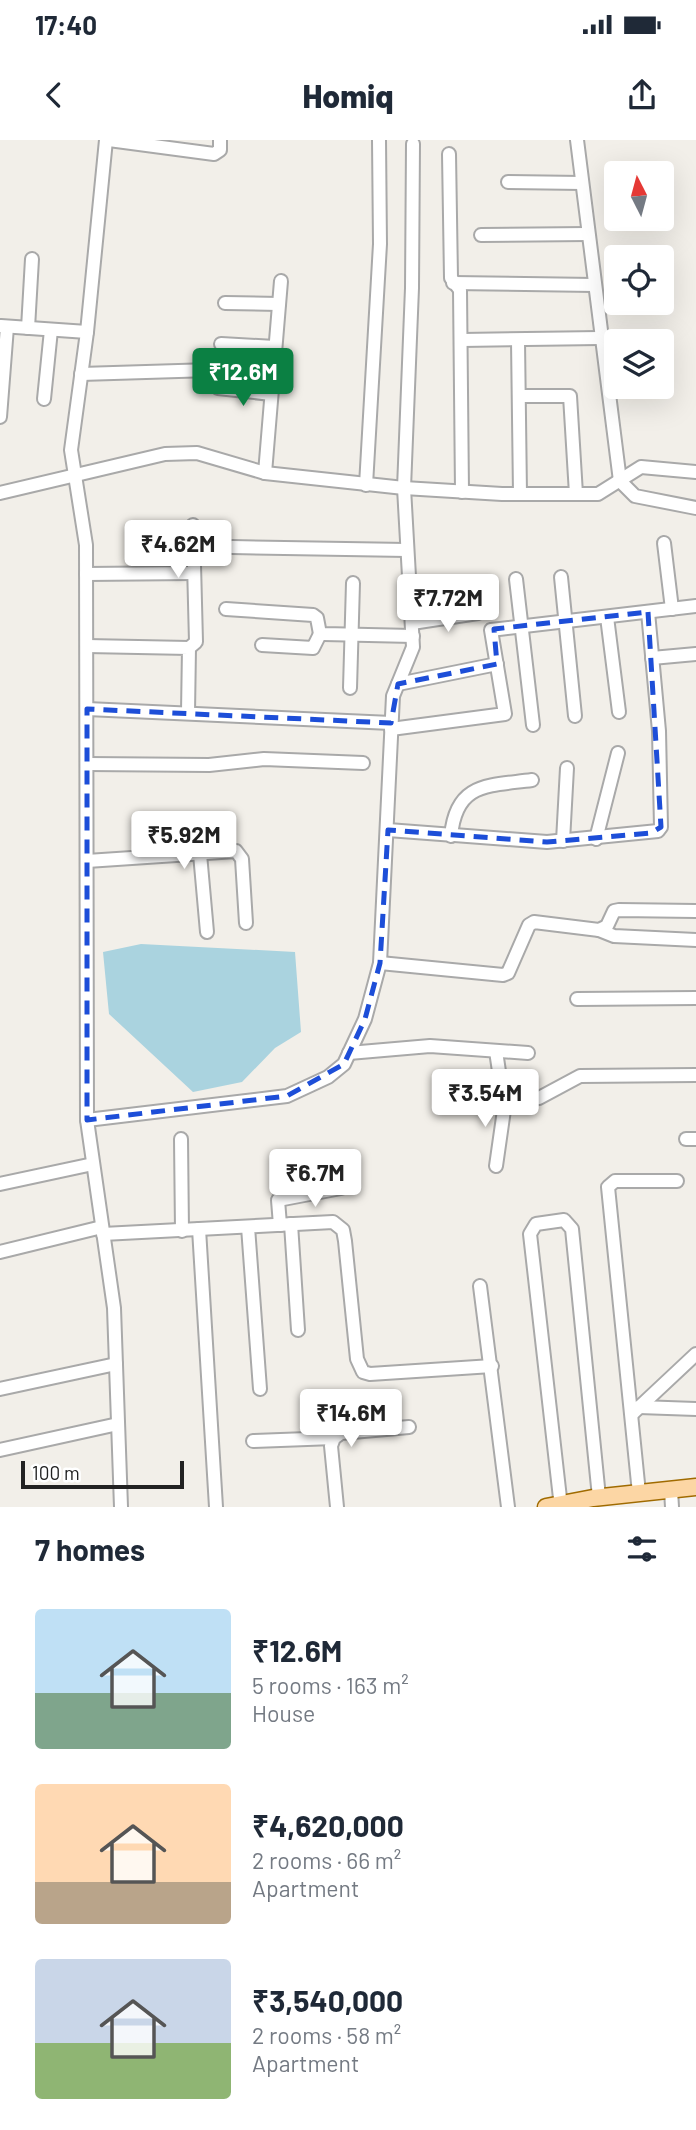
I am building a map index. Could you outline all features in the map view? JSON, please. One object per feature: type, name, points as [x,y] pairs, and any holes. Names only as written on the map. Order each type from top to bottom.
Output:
[{"type":"main road","points":[[556,1506],[599,1497],[696,1487]]},
{"type":"street","points":[[121,1507],[114,1308],[87,1120],[86,545],[71,450],[88,332],[107,140],[214,154],[220,150],[220,140]]},
{"type":"street","points":[[366,485],[380,244],[379,140]]},
{"type":"street","points":[[577,140],[620,481],[635,496],[696,508]]},
{"type":"street","points":[[87,1120],[287,1096],[328,1077],[344,1063],[365,1019],[380,963],[393,696],[413,647],[404,488],[412,288],[413,145]]},
{"type":"street","points":[[449,154],[453,283],[460,290],[463,492]]},
{"type":"street","points":[[508,182],[582,183]]},
{"type":"street","points":[[481,235],[588,234]]},
{"type":"street","points":[[27,328],[32,259]]},
{"type":"street","points":[[265,473],[281,281]]},
{"type":"street","points":[[453,283],[594,285]]},
{"type":"street","points":[[225,303],[279,304]]},
{"type":"street","points":[[0,417],[4,326],[88,332]]},
{"type":"street","points":[[44,398],[51,330]]},
{"type":"street","points":[[461,340],[600,338]]},
{"type":"street","points":[[518,341],[520,494]]},
{"type":"street","points":[[221,344],[275,347]]},
{"type":"street","points":[[80,374],[211,370]]},
{"type":"street","points":[[218,388],[271,394]]},
{"type":"street","points":[[519,396],[570,397],[576,494]]},
{"type":"street","points":[[0,493],[75,473],[165,454],[197,453],[265,473],[366,485],[463,492],[604,493],[641,467],[696,472]]},
{"type":"street","points":[[87,646],[189,648],[196,642],[193,525]]},
{"type":"street","points":[[664,543],[672,609]]},
{"type":"street","points":[[232,547],[407,550]]},
{"type":"street","points":[[86,574],[194,573]]},
{"type":"street","points":[[561,577],[575,716]]},
{"type":"street","points":[[516,579],[533,725]]},
{"type":"street","points":[[350,688],[353,583]]},
{"type":"street","points":[[87,709],[188,712],[391,726],[505,714],[491,630],[696,606]]},
{"type":"street","points":[[226,609],[316,615],[320,634],[313,648],[262,645]]},
{"type":"street","points":[[388,830],[563,841],[651,833],[661,827],[659,731],[648,612]]},
{"type":"street","points":[[320,634],[352,635],[412,630],[478,613]]},
{"type":"street","points":[[607,617],[619,712]]},
{"type":"street","points":[[188,712],[189,648]]},
{"type":"street","points":[[652,658],[696,654]]},
{"type":"street","points":[[398,684],[497,663]]},
{"type":"street","points":[[596,839],[618,753]]},
{"type":"street","points":[[87,764],[209,765],[264,759],[363,763]]},
{"type":"street","points":[[563,841],[567,768]]},
{"type":"street","points":[[451,836],[455,809],[475,789],[532,780]]},
{"type":"street","points":[[87,861],[236,852],[240,855],[246,923]]},
{"type":"street","points":[[200,854],[207,932]]},
{"type":"street","points":[[599,930],[607,926],[614,911],[696,911]]},
{"type":"street","points":[[380,963],[503,975],[508,973],[528,925],[534,922],[599,930],[614,936],[696,940]]},
{"type":"street","points":[[577,999],[696,998]]},
{"type":"street","points":[[349,1053],[430,1046],[528,1053]]},
{"type":"street","points":[[496,1051],[502,1092],[506,1096],[539,1098],[580,1076],[696,1075]]},
{"type":"street","points":[[496,1166],[506,1096]]},
{"type":"street","points":[[181,1139],[182,1231]]},
{"type":"street","points":[[0,1184],[93,1164]]},
{"type":"street","points":[[639,1493],[635,1411],[608,1187],[615,1181],[677,1181]]},
{"type":"street","points":[[298,1330],[286,1224],[278,1200],[341,1188]]},
{"type":"street","points":[[556,1506],[530,1234],[536,1224],[564,1220],[572,1229],[599,1497]]},
{"type":"street","points":[[0,1252],[103,1230],[182,1231],[333,1222],[343,1230],[357,1359],[363,1371],[370,1374],[492,1366]]},
{"type":"street","points":[[248,1227],[260,1389]]},
{"type":"street","points":[[199,1229],[216,1507]]},
{"type":"street","points":[[480,1286],[508,1507]]},
{"type":"street","points":[[635,1411],[696,1354]]},
{"type":"street","points":[[0,1389],[116,1364]]},
{"type":"street","points":[[635,1411],[696,1409]]},
{"type":"street","points":[[0,1450],[118,1424]]},
{"type":"street","points":[[253,1441],[334,1438],[341,1433],[409,1427]]},
{"type":"street","points":[[334,1438],[331,1446],[337,1507]]},
{"type":"street","points":[[671,1490],[672,1507]]},
{"type":"highlighted area","points":[[648,612],[661,827],[651,833],[547,842],[388,830],[380,963],[365,1019],[344,1064],[287,1096],[87,1120],[87,709],[391,723],[398,684],[497,664],[494,629]]},
{"type":"water","points":[[141,944],[295,952],[301,1032],[275,1048],[242,1082],[193,1092],[109,1014],[103,952]]}]
